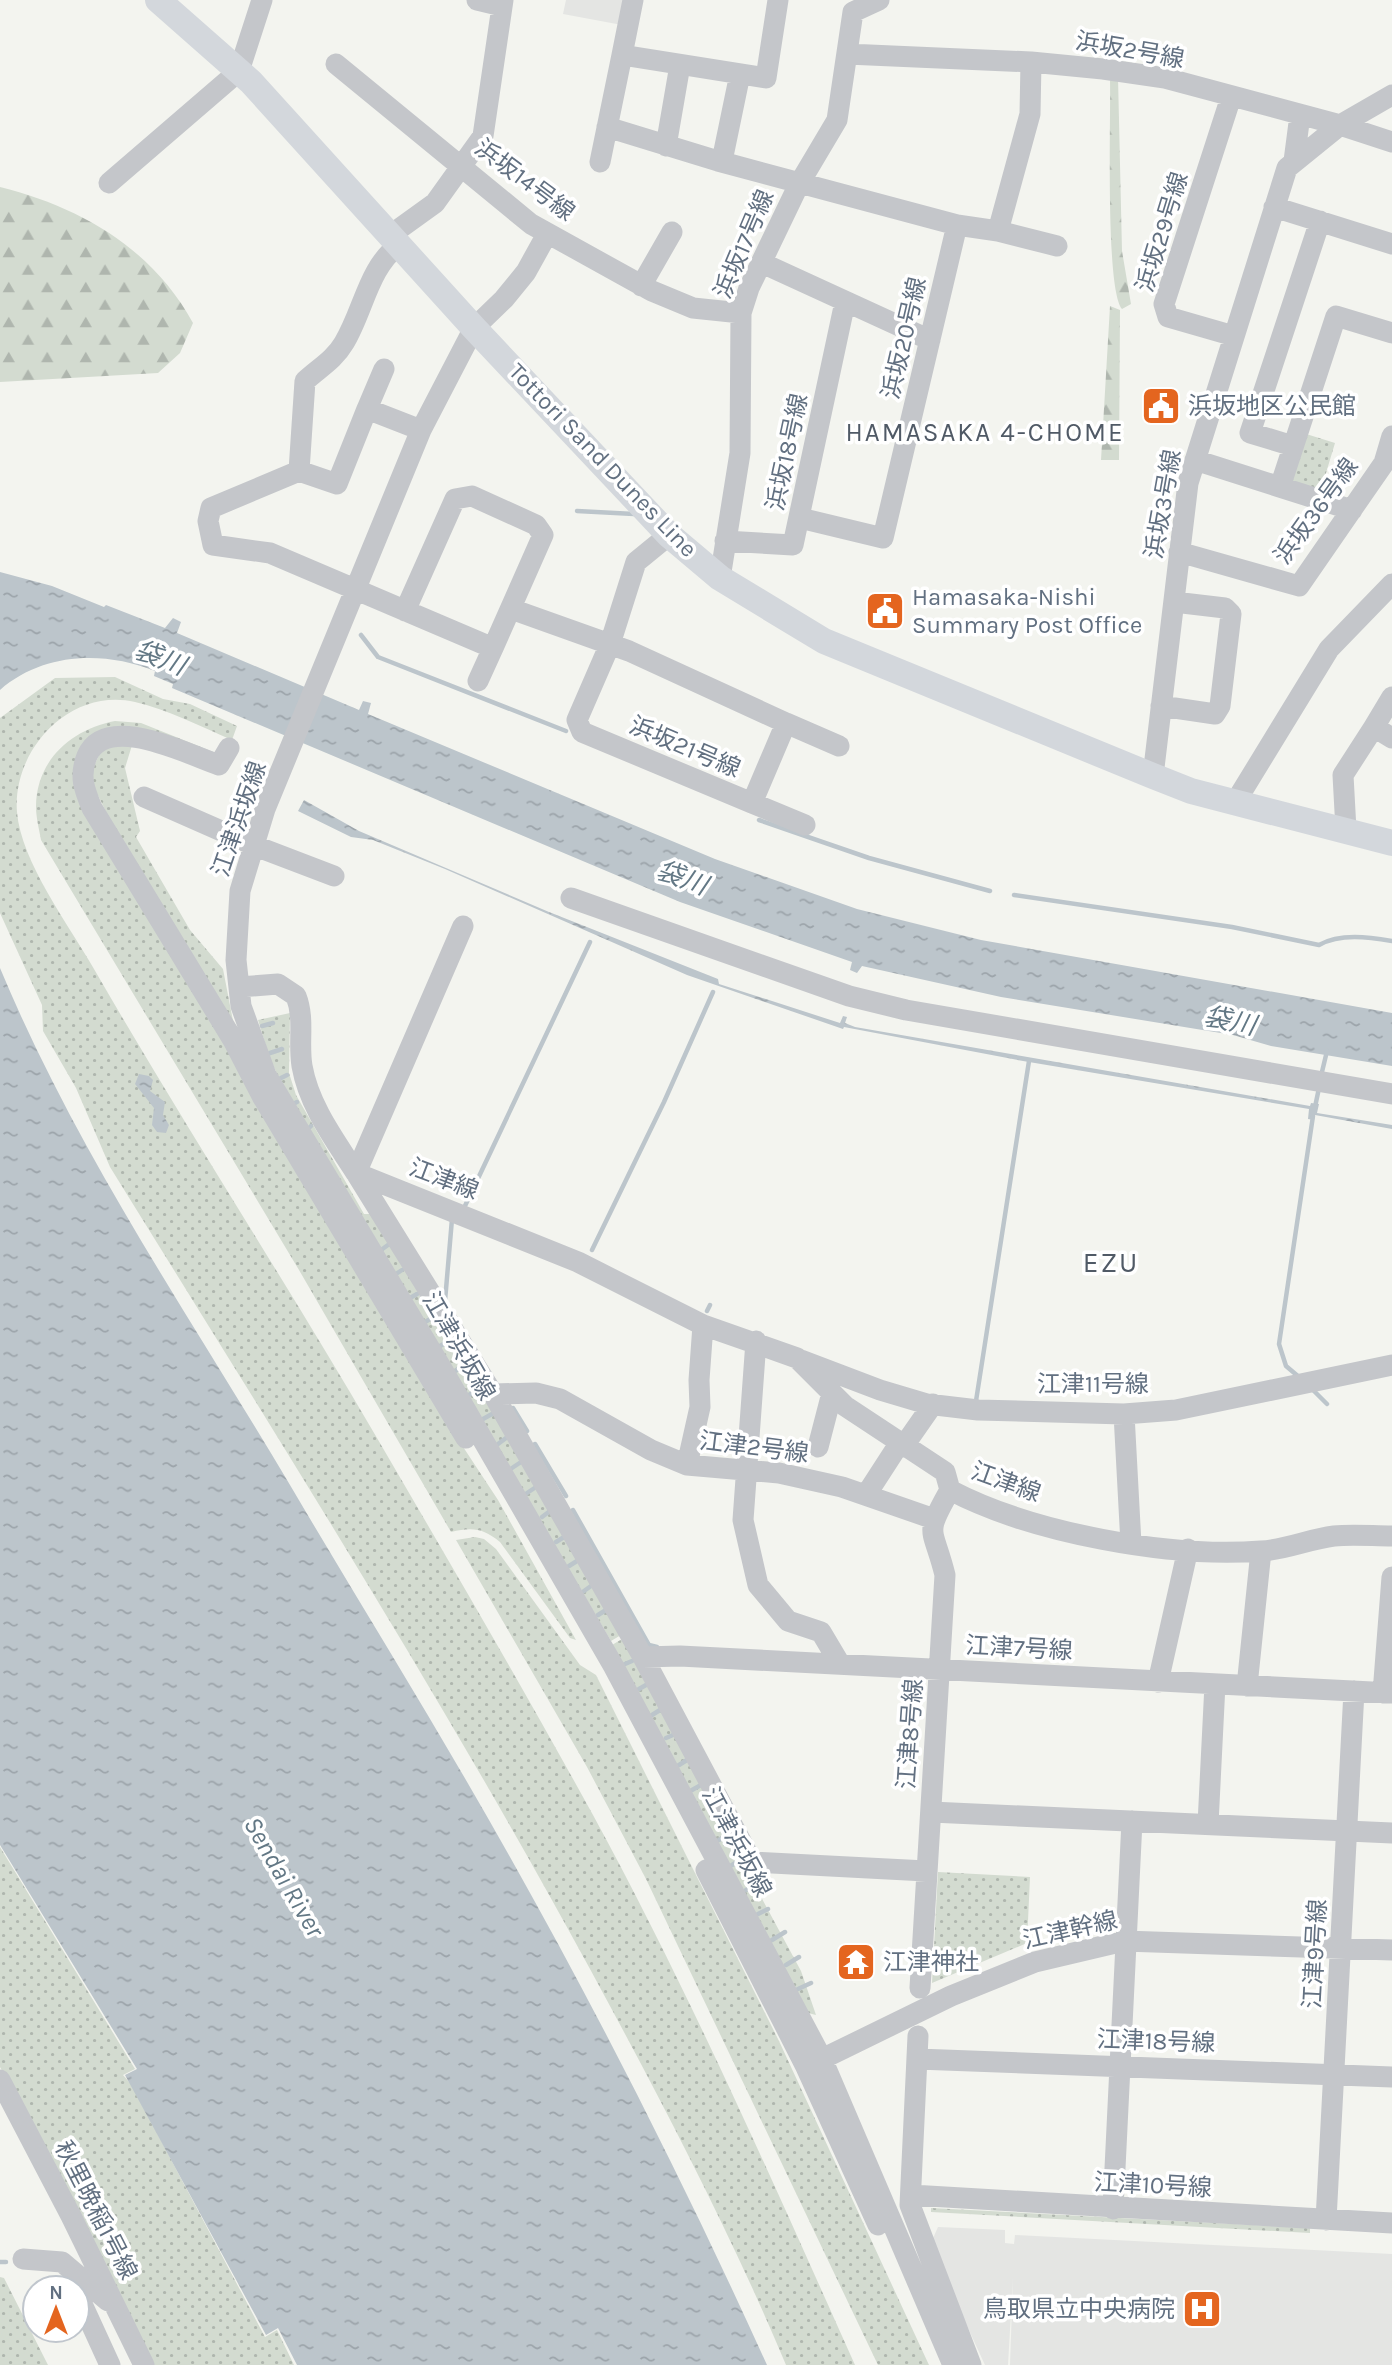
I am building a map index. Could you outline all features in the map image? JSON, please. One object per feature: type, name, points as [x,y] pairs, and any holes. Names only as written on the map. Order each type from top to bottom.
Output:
[{"type":"main road","name":"Tottori Sand Dunes Line","points":[[158,0],[239,71],[396,239],[474,328],[669,535],[720,578],[824,642],[1191,791],[1392,843]]},
{"type":"street","points":[[109,183],[239,71],[262,0]]},
{"type":"street","points":[[299,471],[305,381],[334,358],[345,341],[377,268],[396,239],[435,203],[483,136],[503,3],[477,0]]},
{"type":"street","points":[[600,162],[633,0]]},
{"type":"street","points":[[622,55],[766,79],[778,0]]},
{"type":"street","name":"浜坂17号線","points":[[720,578],[740,453],[741,313],[749,288],[799,184],[837,120],[852,6],[879,0]]},
{"type":"street","name":"浜坂2号線","points":[[847,54],[1031,62],[1165,79],[1340,125],[1392,142]]},
{"type":"street","points":[[998,231],[1030,114],[1031,62]]},
{"type":"street","name":"浜坂14号線","points":[[336,64],[547,234],[641,286],[693,308],[741,313]]},
{"type":"street","points":[[666,146],[680,65]]},
{"type":"street","points":[[718,161],[723,156],[740,74]]},
{"type":"street","points":[[1294,161],[1340,125],[1392,95]]},
{"type":"street","name":"浜坂29号線","points":[[1231,97],[1164,304],[1168,317],[1234,336]]},
{"type":"street","points":[[1294,161],[1300,115]]},
{"type":"street","points":[[607,127],[799,184],[957,225],[998,231],[1058,246]]},
{"type":"street","name":"浜坂3号線","points":[[1153,776],[1188,483],[1274,207],[1287,168],[1294,161]]},
{"type":"street","points":[[1274,207],[1392,244]]},
{"type":"street","points":[[1293,446],[1250,433],[1320,221]]},
{"type":"street","name":"浜坂20号線","points":[[800,518],[883,538],[957,225]]},
{"type":"street","points":[[641,286],[672,232]]},
{"type":"street","name":"江津浜坂線","points":[[547,234],[526,272],[504,299],[474,328],[421,430],[355,587],[325,671],[253,845],[240,891],[236,928],[241,1006],[266,1075],[442,1369],[614,1667],[822,2059],[953,2365]]},
{"type":"street","points":[[762,264],[930,340]]},
{"type":"street","name":"浜坂18号線","points":[[725,541],[793,545],[845,302]]},
{"type":"street","points":[[1280,487],[1336,316],[1392,332]]},
{"type":"street","points":[[384,369],[337,484],[299,471],[211,508],[208,521],[213,545],[270,552],[493,648]]},
{"type":"street","points":[[367,409],[421,430]]},
{"type":"street","name":"浜坂36号線","points":[[1180,552],[1299,586],[1384,463],[1392,436]]},
{"type":"street","points":[[1195,460],[1352,510]]},
{"type":"street","points":[[405,611],[455,499],[472,496],[536,525],[543,536],[478,681]]},
{"type":"street","name":"浜坂21号線","points":[[669,535],[636,562],[610,644],[578,720],[582,732],[752,803],[786,723]]},
{"type":"street","points":[[1236,801],[1329,649],[1392,584]]},
{"type":"street","points":[[1161,706],[1215,714],[1220,706],[1231,614],[1225,608],[1174,602]]},
{"type":"street","points":[[510,609],[610,644],[839,746]]},
{"type":"street","points":[[1346,831],[1343,775],[1383,732],[1392,697]]},
{"type":"street","points":[[229,748],[219,765],[140,738],[119,734],[101,739],[90,749],[83,766],[82,785],[92,808],[233,1040],[262,1096],[582,1632],[804,2065],[940,2365]]},
{"type":"street","points":[[144,797],[253,845],[334,876]]},
{"type":"street","points":[[752,803],[805,825]]},
{"type":"street","points":[[571,898],[849,996],[906,1010],[1392,1094]]},
{"type":"street","points":[[356,1173],[463,926]]},
{"type":"street","points":[[239,987],[278,984],[296,996],[301,1020],[300,1056],[307,1088],[356,1173],[493,1394],[643,1657],[752,1862],[926,1871]]},
{"type":"street","name":"江津線","points":[[356,1173],[578,1262],[703,1325],[756,1341],[797,1358],[832,1393],[901,1446],[945,1472],[950,1490],[1003,1512],[1092,1538],[1188,1549],[1261,1551],[1335,1536],[1392,1536]]},
{"type":"street","points":[[687,1465],[700,1407],[698,1380],[703,1325]]},
{"type":"street","points":[[756,1341],[743,1520],[758,1584],[788,1621],[821,1632],[840,1664]]},
{"type":"street","name":"江津11号線","points":[[797,1358],[880,1390],[933,1404],[978,1410],[1124,1414],[1176,1410],[1392,1365]]},
{"type":"street","points":[[818,1447],[832,1393]]},
{"type":"street","name":"江津2号線","points":[[493,1394],[536,1394],[560,1399],[651,1450],[687,1465],[779,1473],[866,1495],[934,1519]]},
{"type":"street","points":[[866,1495],[933,1404]]},
{"type":"street","points":[[1124,1414],[1131,1544]]},
{"type":"street","points":[[934,1519],[950,1490]]},
{"type":"street","name":"江津8号線","points":[[920,1988],[945,1575],[931,1531],[934,1519]]},
{"type":"street","points":[[1157,1682],[1188,1549]]},
{"type":"street","points":[[1247,1686],[1261,1551]]},
{"type":"street","points":[[1387,1693],[1392,1577]]},
{"type":"street","name":"江津7号線","points":[[643,1657],[840,1664],[1387,1693]]},
{"type":"street","points":[[1208,1824],[1215,1684]]},
{"type":"street","name":"江津9号線","points":[[1326,2220],[1343,1947],[1354,1691]]},
{"type":"street","points":[[931,1812],[1392,1833]]},
{"type":"street","points":[[1113,2209],[1124,1941],[1132,1821]]},
{"type":"street","name":"江津幹線","points":[[822,2059],[951,1996],[1035,1962],[1124,1941],[1392,1950]]},
{"type":"street","points":[[918,2036],[910,2205],[971,2365]]},
{"type":"street","name":"江津18号線","points":[[917,2059],[1392,2077]]},
{"type":"street","name":"秋里晩稲1号線","points":[[0,2080],[144,2365]]},
{"type":"street","name":"江津10号線","points":[[911,2195],[1113,2209],[1392,2223]]},
{"type":"street","points":[[23,2259],[62,2262],[114,2305]]},
{"type":"street","points":[[62,2262],[68,2274]]},
{"type":"street","points":[[91,2324],[110,2365]]},
{"type":"shaded area","points":[[566,0],[626,0],[622,25],[563,14]]},
{"type":"shaded area","name":"鳥取県立中央病院","points":[[938,2227],[1005,2230],[1005,2243],[1014,2244],[1015,2235],[1392,2254],[1392,2365],[1010,2365],[1013,2278],[1008,2365],[985,2365],[930,2245]]},
{"type":"green space","points":[[1118,77],[1122,251],[1131,304],[1122,309],[1113,270],[1110,201],[1110,80]]},
{"type":"green space","points":[[0,187],[58,206],[85,219],[135,252],[176,296],[193,323],[180,353],[158,373],[0,382]]},
{"type":"green space","points":[[1110,306],[1120,310],[1119,460],[1101,460]]},
{"type":"green space","points":[[1303,433],[1335,443],[1320,493],[1288,484]]},
{"type":"green space","points":[[115,677],[163,699],[190,704],[237,726],[232,740],[172,714],[135,702],[111,700],[88,704],[68,714],[50,728],[35,746],[24,767],[18,789],[17,812],[27,851],[60,913],[377,1438],[593,1815],[697,2018],[855,2365],[786,2365],[693,2164],[533,1867],[356,1565],[110,1167],[76,1088],[43,1031],[42,1005],[0,913],[0,718],[55,678]]},
{"type":"green space","points":[[115,721],[141,723],[221,755],[120,729],[77,766],[448,1424],[498,1500],[576,1640],[570,1638],[500,1542],[477,1530],[451,1532],[299,1270],[41,840],[36,811],[38,790],[50,761],[71,739],[99,725]]},
{"type":"green space","points":[[133,742],[125,768],[140,831],[136,837],[190,930],[223,969],[234,1026],[131,863],[89,777],[104,744]]},
{"type":"green space","points":[[290,1013],[289,1073],[296,1095],[364,1214],[371,1214],[519,1456],[621,1635],[611,1641],[281,1082],[270,1059],[258,1020]]},
{"type":"green space","points":[[475,1537],[484,1539],[496,1549],[580,1665],[596,1675],[779,2041],[929,2365],[878,2365],[646,1879],[587,1767],[456,1540]]},
{"type":"green space","points":[[622,1639],[801,1971],[816,2015],[808,2013],[612,1645]]},
{"type":"green space","points":[[0,1847],[135,2069],[123,2075],[131,2084],[265,2337],[277,2330],[294,2365],[153,2365],[0,2067]]},
{"type":"green space","points":[[938,1872],[1030,1877],[1027,1943],[932,1983]]},
{"type":"green space","points":[[931,2208],[1310,2228],[1310,2233],[931,2212]]},
{"type":"green space","points":[[0,2277],[4,2278],[21,2312],[21,2344],[37,2344],[48,2365],[0,2365]]},
{"type":"water","name":"袋川","points":[[0,572],[52,586],[165,628],[173,618],[181,622],[177,633],[359,710],[363,701],[371,703],[368,714],[715,859],[857,909],[981,940],[1392,1013],[1392,1066],[1271,1046],[1233,1035],[1001,997],[862,966],[857,973],[850,970],[852,962],[680,902],[172,688],[173,684],[154,676],[155,671],[136,665],[95,658],[55,662],[17,677],[0,690]]},
{"type":"water","points":[[304,800],[359,831],[549,912],[718,979],[719,984],[840,1023],[843,1016],[847,1017],[845,1023],[855,1027],[1310,1106],[1311,1103],[1319,1104],[1317,1113],[1392,1125],[1392,1129],[1315,1115],[1314,1120],[1308,1119],[1309,1109],[1023,1061],[844,1027],[843,1029],[687,975],[445,869],[373,840],[351,837],[298,811]]},
{"type":"water","name":"Sendai River","points":[[0,968],[30,1036],[99,1167],[429,1717],[545,1919],[644,2108],[767,2365],[297,2365],[278,2328],[266,2335],[125,2075],[137,2069],[0,1845]]},
{"type":"water","points":[[139,1074],[149,1076],[153,1080],[150,1091],[165,1102],[163,1115],[169,1125],[166,1133],[157,1132],[152,1125],[154,1108],[135,1084]]},
{"type":"waterway","points":[[577,511],[634,514]]},
{"type":"waterway","points":[[361,635],[378,657],[566,731]]},
{"type":"waterway","points":[[759,820],[869,858],[990,891]]},
{"type":"waterway","points":[[1014,895],[1232,927],[1319,945],[1345,937],[1392,941]]},
{"type":"waterway","points":[[464,1208],[590,942]]},
{"type":"waterway","points":[[592,1250],[664,1102],[713,992]]},
{"type":"waterway","points":[[262,1026],[273,1023]]},
{"type":"waterway","points":[[270,1053],[282,1049]]},
{"type":"waterway","points":[[1321,1076],[1327,1051]]},
{"type":"waterway","points":[[976,1401],[1029,1061]]},
{"type":"waterway","points":[[281,1078],[287,1075]]},
{"type":"waterway","points":[[1315,1107],[1319,1088]]},
{"type":"waterway","points":[[1299,1377],[1286,1366],[1279,1344],[1313,1116]]},
{"type":"waterway","points":[[445,1301],[452,1219]]},
{"type":"waterway","points":[[381,1250],[388,1245]]},
{"type":"waterway","points":[[396,1274],[402,1270]]},
{"type":"waterway","points":[[410,1298],[417,1294]]},
{"type":"waterway","points":[[707,1311],[710,1305]]},
{"type":"waterway","points":[[425,1322],[432,1318]]},
{"type":"waterway","points":[[440,1346],[447,1342]]},
{"type":"waterway","points":[[455,1371],[463,1366]]},
{"type":"waterway","points":[[1311,1388],[1327,1404]]},
{"type":"waterway","points":[[469,1395],[477,1390]]},
{"type":"waterway","points":[[513,1408],[527,1431]]},
{"type":"waterway","points":[[483,1419],[492,1414]]},
{"type":"waterway","points":[[498,1444],[506,1438]]},
{"type":"waterway","points":[[535,1444],[566,1496]]},
{"type":"waterway","points":[[512,1468],[521,1462]]},
{"type":"waterway","points":[[527,1493],[536,1487]]},
{"type":"waterway","points":[[573,1510],[649,1645],[657,1647]]},
{"type":"waterway","points":[[542,1517],[550,1511]]},
{"type":"waterway","points":[[556,1542],[564,1537]]},
{"type":"waterway","points":[[569,1566],[577,1561]]},
{"type":"waterway","points":[[584,1591],[591,1586]]},
{"type":"waterway","points":[[598,1615],[606,1610]]},
{"type":"waterway","points":[[625,1664],[632,1661]]},
{"type":"waterway","points":[[639,1689],[646,1685]]},
{"type":"waterway","points":[[652,1715],[660,1710]]},
{"type":"waterway","points":[[666,1738],[673,1735]]},
{"type":"waterway","points":[[679,1765],[687,1760]]},
{"type":"waterway","points":[[692,1790],[701,1785]]},
{"type":"waterway","points":[[719,1840],[727,1835]]},
{"type":"waterway","points":[[732,1865],[740,1860]]},
{"type":"waterway","points":[[746,1890],[755,1886]]},
{"type":"waterway","points":[[758,1914],[768,1909]]},
{"type":"waterway","points":[[772,1940],[785,1932]]},
{"type":"waterway","points":[[786,1965],[799,1957]]},
{"type":"waterway","points":[[798,1989],[811,1983]]},
{"type":"waterway","points":[[0,2262],[6,2262]]},
{"type":"place","name":"浜坂地区公民館","points":[[1161,406]]},
{"type":"place","name":"Hamasaka-Nishi Summary Post Office","points":[[885,611]]},
{"type":"place","name":"江津神社","points":[[856,1962]]},
{"type":"place","name":"鳥取県立中央病院","points":[[1202,2309]]},
{"type":"district","name":"HAMASAKA 4-CHOME","points":[[985,432]]},
{"type":"district","name":"EZU","points":[[1111,1262]]}]
